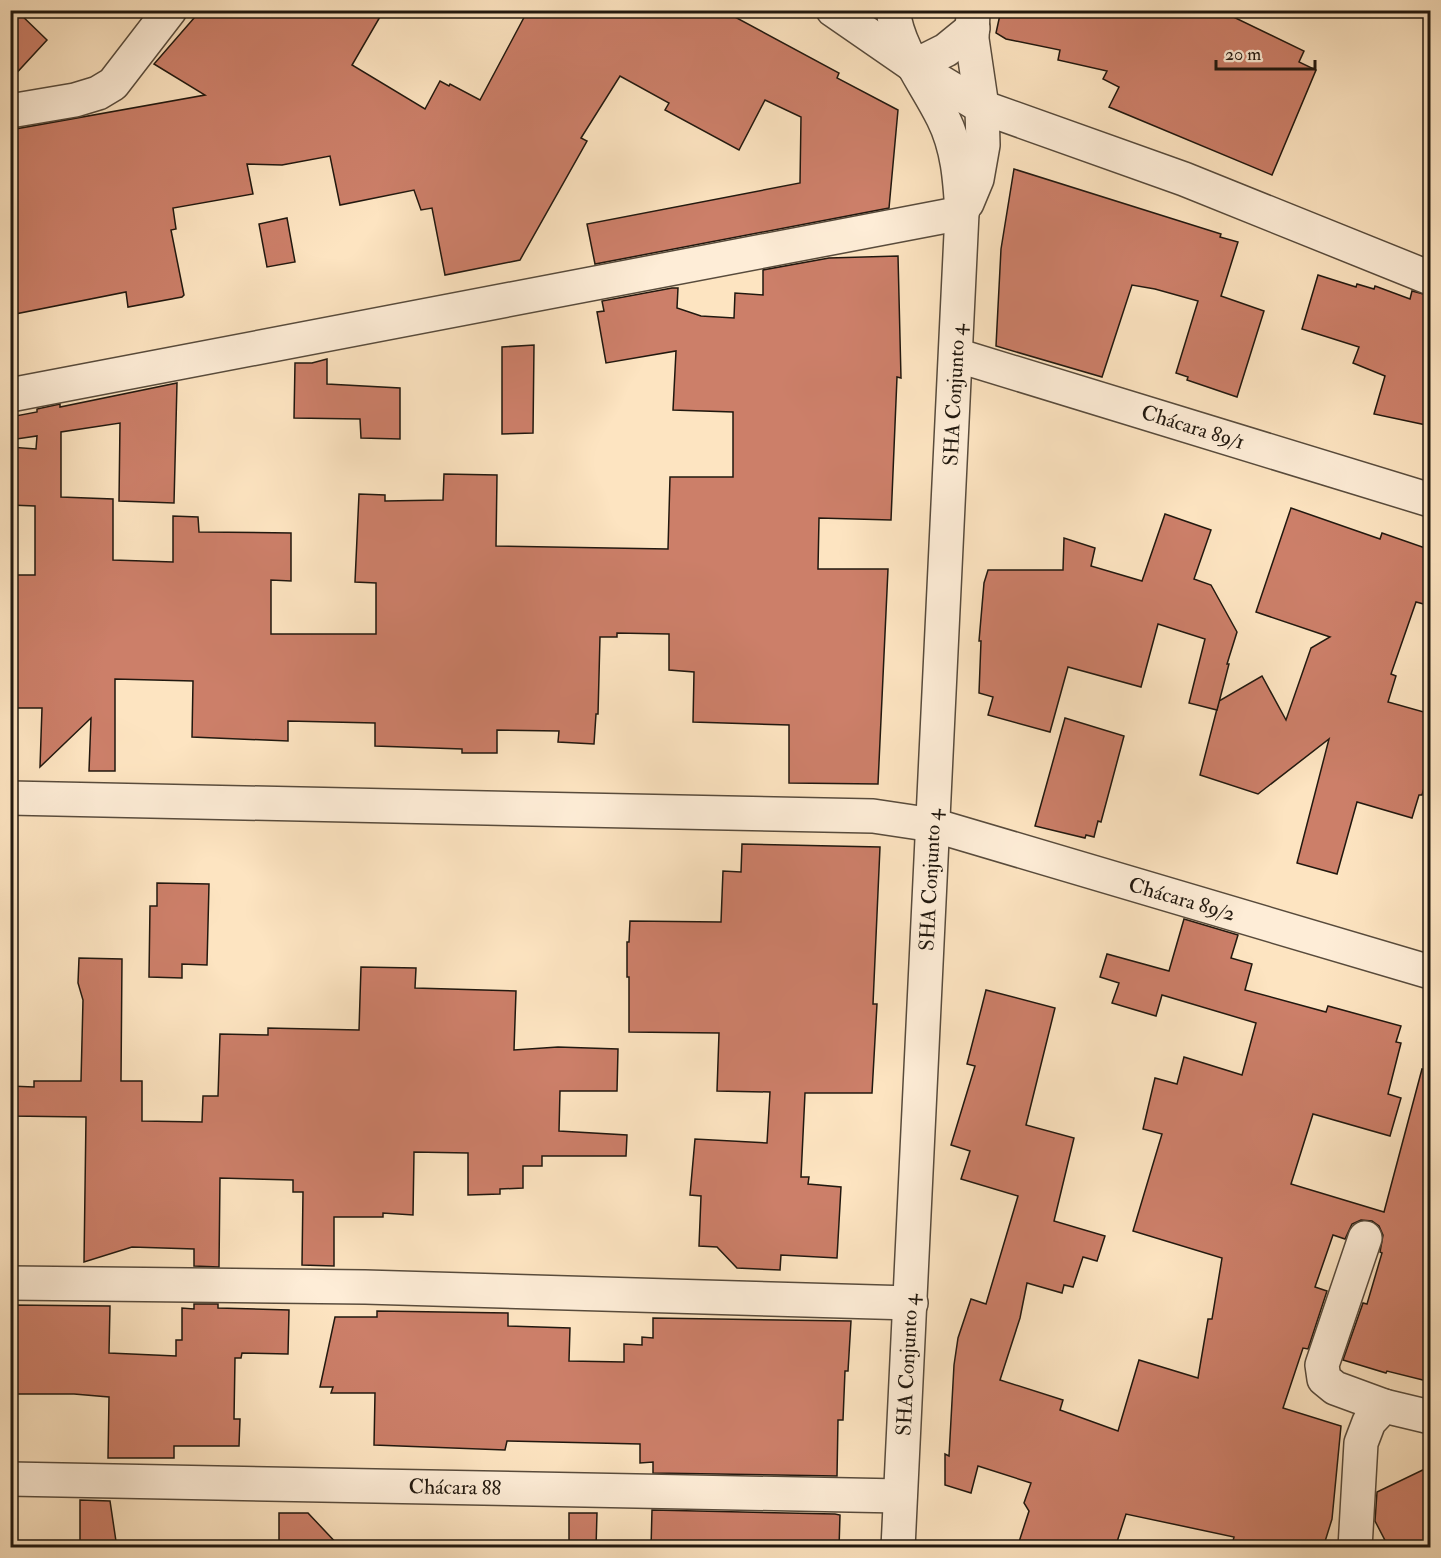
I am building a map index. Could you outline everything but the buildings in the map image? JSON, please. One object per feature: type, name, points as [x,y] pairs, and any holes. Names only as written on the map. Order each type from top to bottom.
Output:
[{"type":"street","points":[[10,111],[75,100],[98,93],[113,84],[170,10]]},
{"type":"street","points":[[833,10],[914,66],[982,107],[1184,179],[1431,278]]},
{"type":"street","name":"SHA Conjunto 4","points":[[893,10],[895,24],[914,66],[943,117],[955,150],[962,213],[898,1548]]},
{"type":"street","points":[[914,66],[946,50],[973,19]]},
{"type":"street","name":"SHA Conjunto 4","points":[[962,213],[977,179],[983,145],[982,107],[974,59],[973,19]]},
{"type":"street","points":[[10,395],[962,213]]},
{"type":"street","name":"Chácara 89/1","points":[[956,355],[1431,500]]},
{"type":"street","name":"Chácara 89/2","points":[[10,798],[873,816],[933,825],[1431,972]]},
{"type":"street","points":[[1365,1238],[1322,1365],[1324,1379],[1335,1388],[1384,1406],[1431,1417]]},
{"type":"street","points":[[10,1283],[365,1287],[911,1303]]},
{"type":"street","points":[[1354,1548],[1361,1443],[1369,1422],[1384,1406]]},
{"type":"street","name":"Chácara 88","points":[[10,1479],[900,1496]]}]
